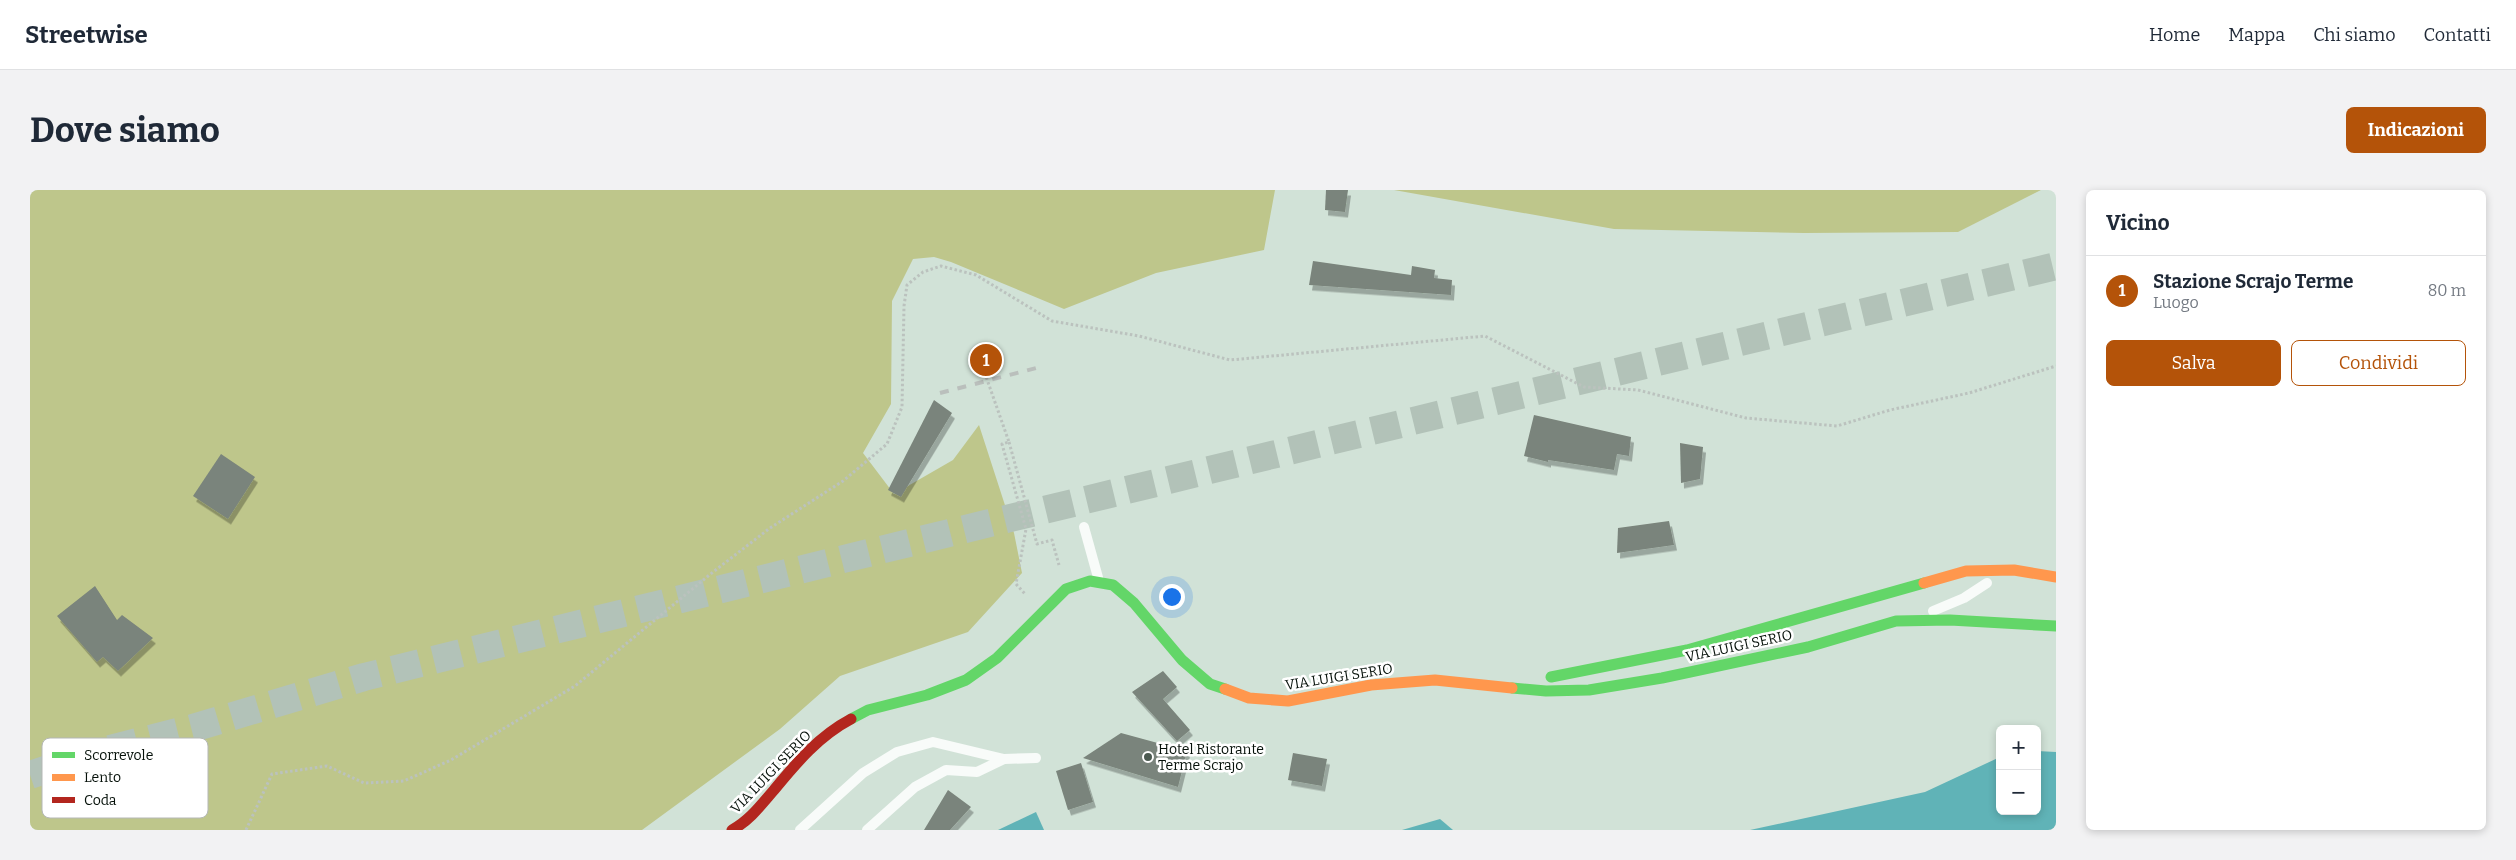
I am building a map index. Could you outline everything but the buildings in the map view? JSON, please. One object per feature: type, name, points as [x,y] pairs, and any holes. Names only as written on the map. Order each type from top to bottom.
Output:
[{"type":"main road","points":[[1496,686],[1687,650],[1966,572],[2014,570],[2056,577]]},
{"type":"main road","name":"VIA LUIGI SERIO","points":[[732,830],[746,822],[806,753],[836,728],[868,710],[927,695],[966,680],[997,658],[1066,589],[1090,580],[1113,585],[1134,603],[1182,660],[1210,684],[1249,698],[1288,702],[1371,685],[1435,680],[1546,691],[1589,690],[1662,678],[1808,647],[1896,621],[1950,620],[2056,626]]},
{"type":"lane","points":[[1084,527],[1099,582]]},
{"type":"lane","points":[[1896,621],[1935,610],[1964,598],[1987,583]]},
{"type":"lane","points":[[800,830],[863,773],[897,752],[933,742],[1004,759],[1036,758]]},
{"type":"lane","points":[[868,830],[915,787],[946,770],[977,772],[1004,759]]},
{"type":"path","points":[[246,830],[272,774],[328,766],[364,783],[404,781],[451,760],[575,686],[763,534],[843,481],[887,444],[902,407],[904,306],[908,285],[923,272],[941,266],[976,275],[1052,321],[1138,336],[1230,360],[1485,336],[1584,387],[1638,390],[1746,418],[1837,426],[1890,410],[1968,394],[2056,366]]},
{"type":"path","points":[[983,368],[1009,442],[1035,538]]},
{"type":"path","points":[[1009,442],[1002,444],[1026,529],[1016,584],[1028,598]]},
{"type":"green space","points":[[30,190],[1275,190],[1264,250],[1156,273],[1064,309],[951,262],[934,257],[913,259],[892,301],[891,404],[863,453],[894,494],[953,460],[979,425],[1014,533],[1022,573],[968,632],[840,676],[780,729],[642,830],[30,830]]},
{"type":"green space","points":[[1394,190],[2041,190],[1958,232],[1804,233],[1614,229]]},
{"type":"water","points":[[2041,751],[2056,752],[2056,830],[1750,830],[1925,792],[1996,759],[1996,815],[2041,815]]},
{"type":"water","points":[[1036,812],[1044,830],[998,830]]},
{"type":"water","points":[[1440,819],[1453,830],[1402,830]]},
{"type":"tunnel","points":[[153,738],[364,677],[994,522],[2056,266]]},
{"type":"tunnel","points":[[30,775],[42,771]]},
{"type":"railway","points":[[940,393],[1044,366]]},
{"type":"traffic: fast","points":[[851,719],[868,710],[927,695],[966,680],[997,658],[1066,589],[1090,581],[1113,585],[1134,603],[1182,660],[1210,684],[1225,689]]},
{"type":"traffic: fast","points":[[1551,677],[1687,650],[1924,583]]},
{"type":"traffic: fast","points":[[1512,688],[1546,691],[1589,690],[1662,678],[1808,647],[1896,621],[1950,620],[2056,626]]},
{"type":"traffic: slow","points":[[1924,583],[1966,571],[2014,570],[2056,577]]},
{"type":"traffic: slow","points":[[1225,689],[1249,698],[1288,701],[1371,685],[1435,680],[1512,688]]},
{"type":"traffic: jam","points":[[732,830],[755,812],[809,750],[829,733],[851,719]]},
{"type":"place","name":"Stazione Scrajo Terme","points":[[986,360]]},
{"type":"place","name":"Hotel Ristorante Terme Scrajo","points":[[1148,757]]}]
